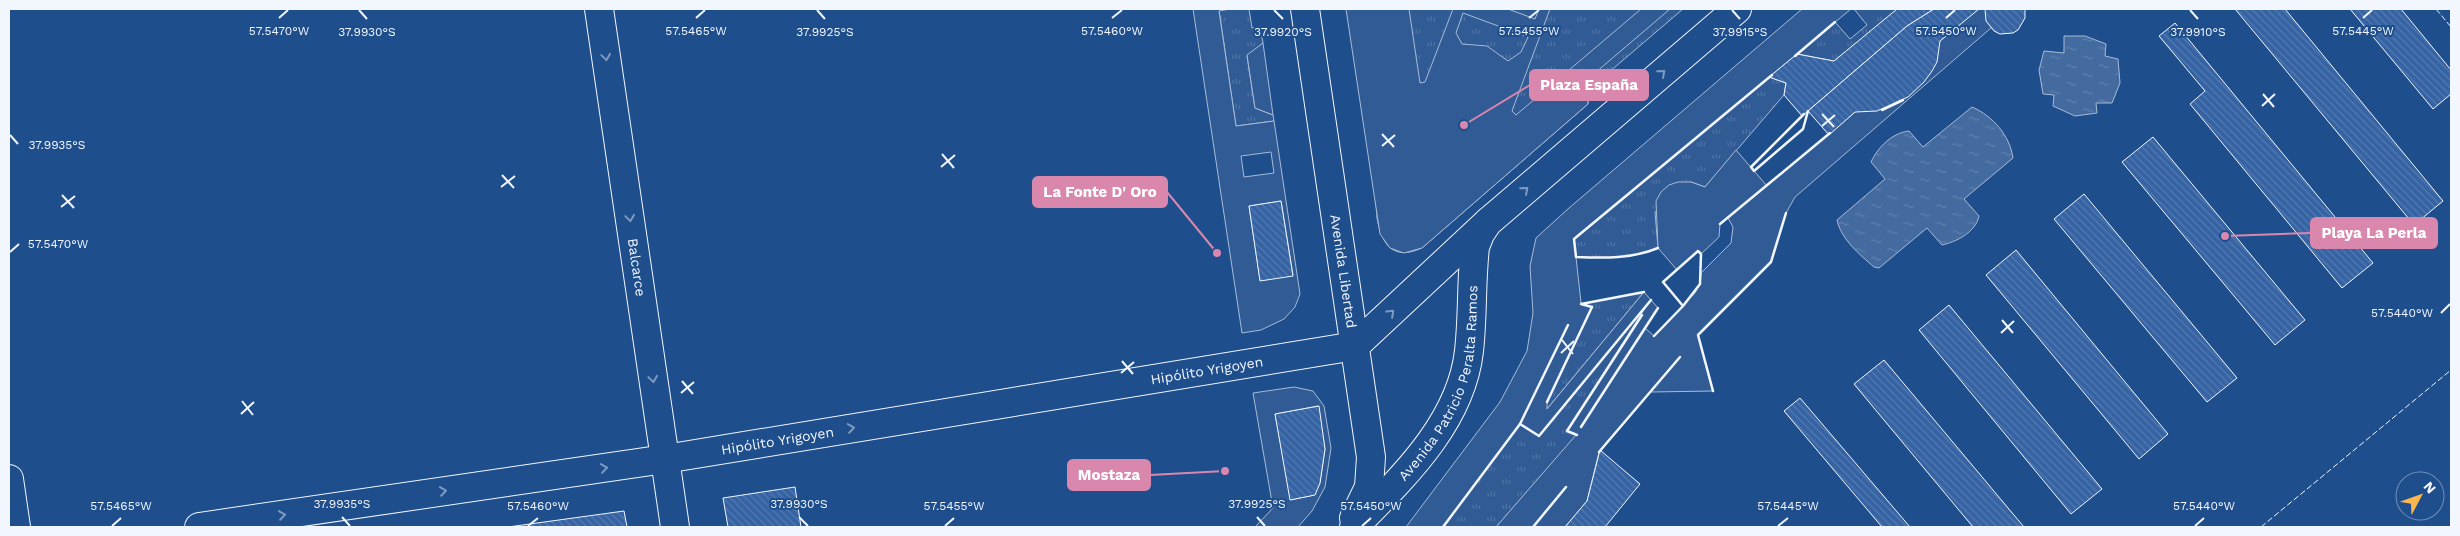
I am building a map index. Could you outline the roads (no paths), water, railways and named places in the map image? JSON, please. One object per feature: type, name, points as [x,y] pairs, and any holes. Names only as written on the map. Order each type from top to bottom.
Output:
[{"type":"street","name":"Balcarce","points":[[599,9],[675,527]]},
{"type":"street","name":"Avenida Libertad","points":[[1305,9],[1355,346],[1371,471],[1364,502],[1347,527]]},
{"type":"street","name":"Avenida Patricio Peralta Ramos","points":[[1355,346],[1488,222],[1737,9]]},
{"type":"street","name":"Avenida Patricio Peralta Ramos","points":[[1354,527],[1407,472],[1449,412],[1462,382],[1469,352],[1475,248],[1488,222]]},
{"type":"street","name":"Hipólito Yrigoyen","points":[[199,527],[665,459],[1355,346]]},
{"type":"street","points":[[9,479],[16,527]]},
{"type":"water","points":[[2064,36],[2085,36],[2106,44],[2105,56],[2118,59],[2120,83],[2112,103],[2096,103],[2097,113],[2075,116],[2053,106],[2054,95],[2043,94],[2039,70],[2044,51],[2064,53]]},
{"type":"water","points":[[1972,107],[1987,116],[1999,128],[2008,142],[2013,158],[1964,199],[1979,216],[1974,227],[1965,235],[1942,245],[1927,228],[1879,268],[1874,267],[1857,252],[1842,234],[1837,220],[1885,179],[1871,162],[1874,156],[1886,142],[1903,132],[1909,131],[1923,147]]},
{"type":"place","name":"Plaza España","points":[[1464,125]]},
{"type":"place","name":"Playa La Perla","points":[[2225,236]]},
{"type":"place","name":"La Fonte D' Oro","points":[[1217,253]]},
{"type":"place","name":"Mostaza","points":[[1225,471]]}]
